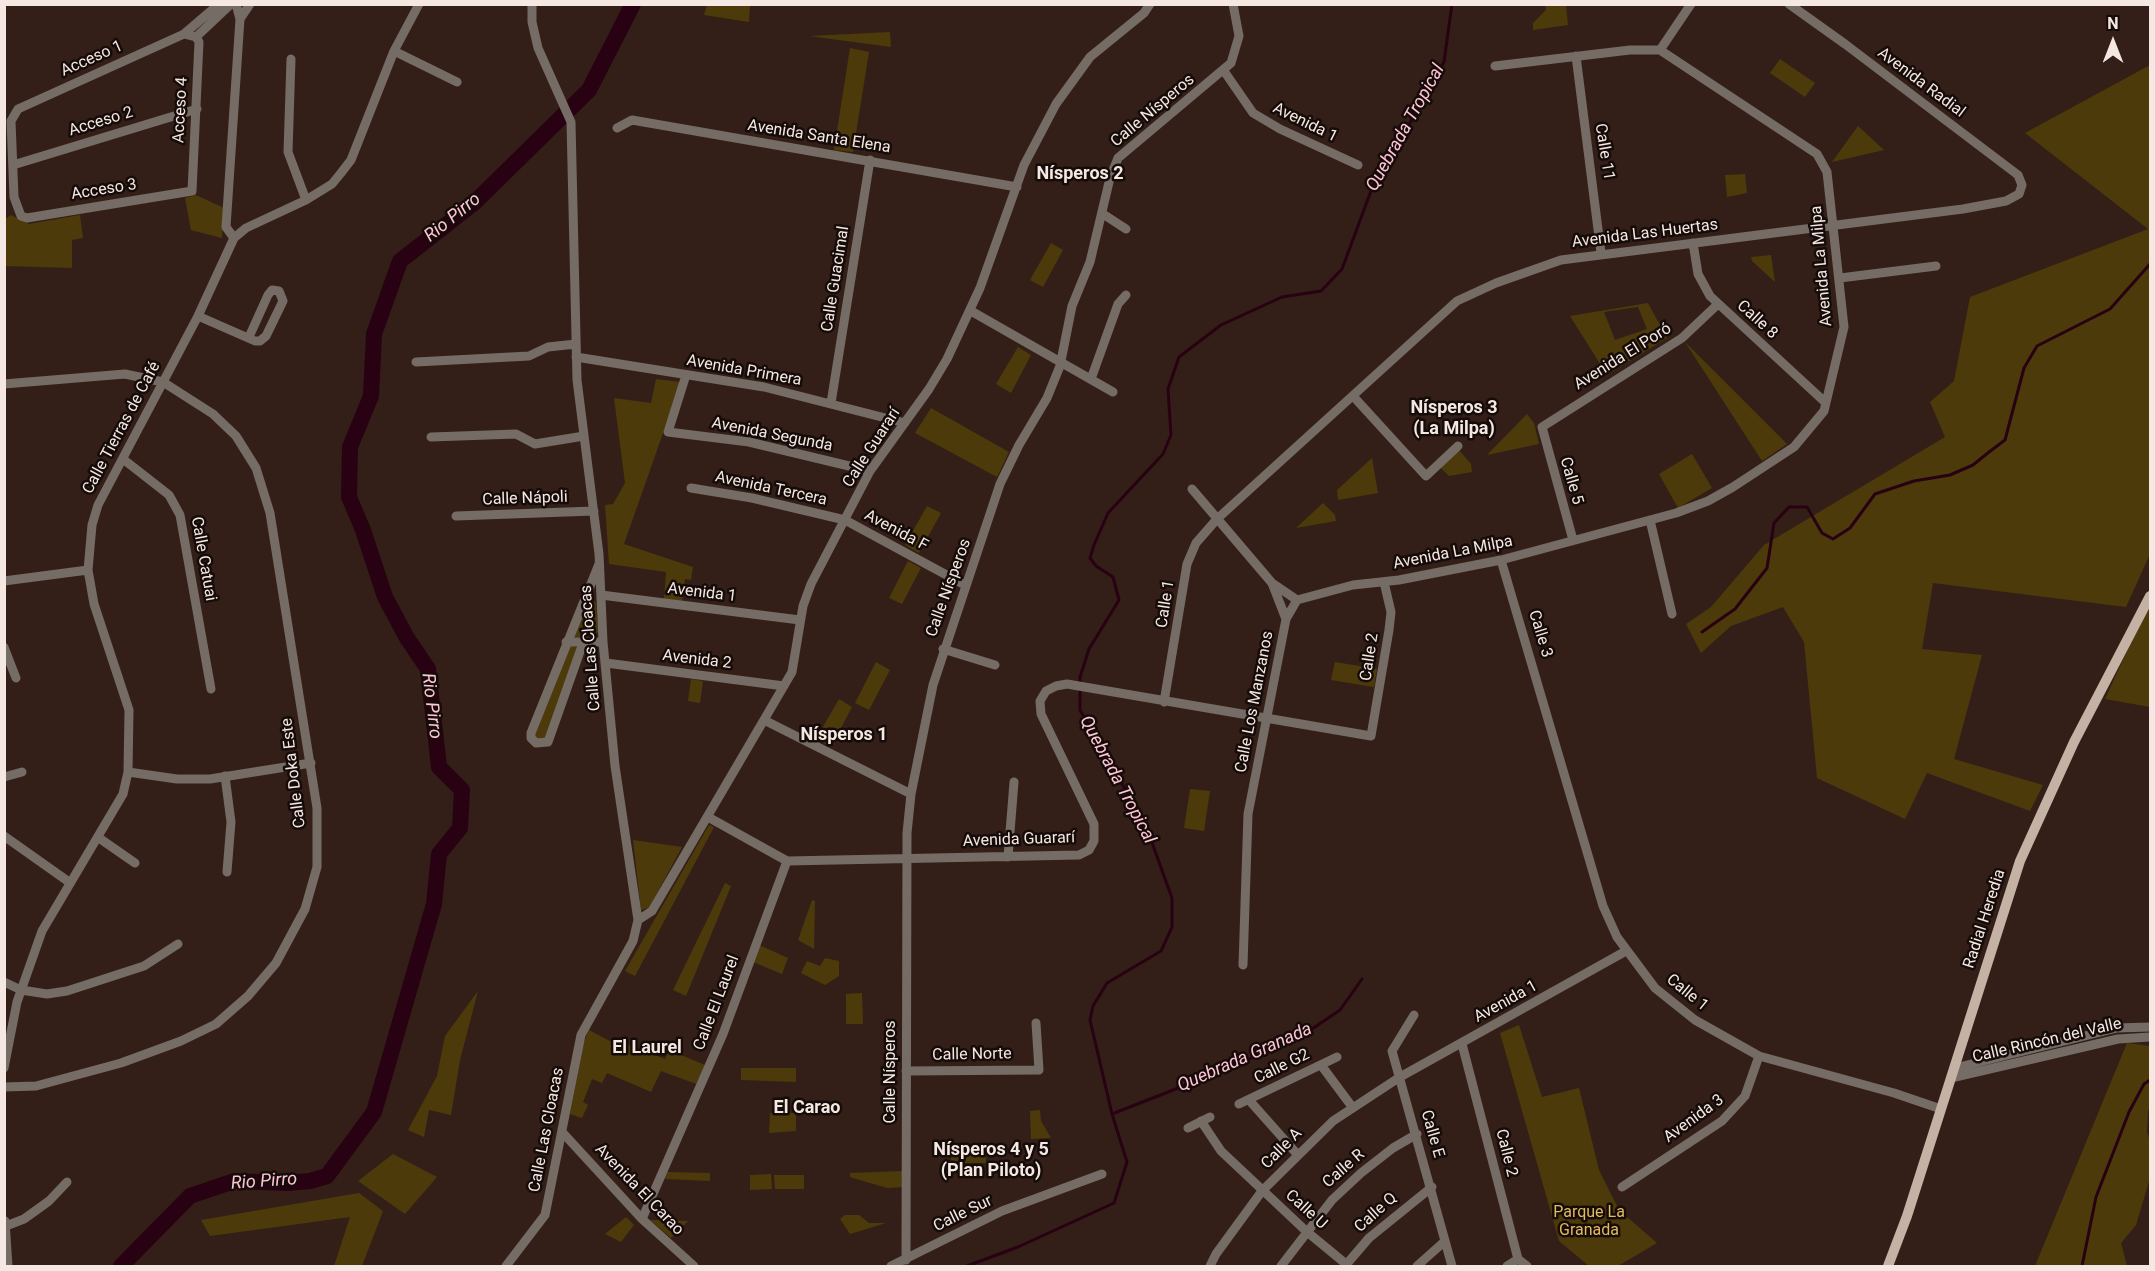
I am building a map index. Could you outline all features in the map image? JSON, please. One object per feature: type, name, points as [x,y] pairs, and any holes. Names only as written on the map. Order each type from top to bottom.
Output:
[{"type":"main road","name":"Radial Heredia","points":[[1888,1266],[1953,1073],[2020,861],[2074,742],[2151,596]]},
{"type":"street","points":[[190,35],[219,4]]},
{"type":"street","points":[[190,35],[231,4]]},
{"type":"street","points":[[236,4],[240,19],[226,227],[234,238],[246,228],[306,200],[332,184],[351,160],[394,51],[419,4]]},
{"type":"street","points":[[240,19],[250,4]]},
{"type":"street","name":"Calle Las Cloacas","points":[[506,1266],[545,1215],[581,1035],[633,941],[638,920],[615,766],[603,642],[600,562],[576,357],[571,122],[538,48],[532,4]]},
{"type":"street","name":"Calle Guararí","points":[[638,920],[651,911],[784,686],[796,660],[800,620],[811,584],[870,471],[941,369],[970,311],[1024,165],[1056,104],[1080,69],[1150,4]]},
{"type":"street","name":"Calle Nísperos","points":[[906,1260],[907,858],[911,794],[933,685],[943,649],[1000,484],[1019,445],[1047,398],[1061,362],[1072,306],[1090,262],[1103,214],[1107,188],[1118,158],[1231,63],[1239,36],[1233,4]]},
{"type":"street","points":[[1495,66],[1576,56],[1660,50],[1691,4]]},
{"type":"street","name":"Avenida Radial","points":[[1789,4],[2018,175],[2022,185],[2019,194]]},
{"type":"street","name":"Acceso 4","points":[[190,35],[199,42],[192,190]]},
{"type":"street","name":"Acceso 1","points":[[13,165],[11,121],[18,109],[190,35]]},
{"type":"street","name":"Avenida La Milpa","points":[[1297,600],[1353,585],[1384,582],[1501,560],[1650,520],[1708,501],[1763,468],[1804,437],[1818,421],[1826,403],[1844,327],[1827,172],[1817,154],[1660,50]]},
{"type":"street","points":[[394,51],[457,82]]},
{"type":"street","name":"Calle 11","points":[[1576,56],[1601,253]]},
{"type":"street","points":[[291,59],[288,152],[306,200]]},
{"type":"street","name":"Avenida 1","points":[[1224,71],[1253,113],[1280,129],[1358,165]]},
{"type":"street","name":"Acceso 2","points":[[13,165],[197,109]]},
{"type":"street","name":"Avenida Santa Elena","points":[[617,128],[632,120],[1017,187]]},
{"type":"street","name":"Calle Guacimal","points":[[831,403],[870,160]]},
{"type":"street","name":"Acceso 3","points":[[13,165],[14,197],[21,216],[27,218],[192,190]]},
{"type":"street","name":"Avenida Las Huertas","points":[[1217,519],[1457,301],[1496,283],[1561,260],[1601,253],[1963,209],[2006,201],[2019,194]]},
{"type":"street","points":[[1103,214],[1126,229]]},
{"type":"street","name":"Calle Tierras de Café","points":[[4,1068],[21,990],[42,931],[123,794],[128,771],[129,710],[94,604],[88,570],[92,525],[98,505],[198,316],[234,238]]},
{"type":"street","name":"Calle 8","points":[[1693,243],[1698,274],[1718,304],[1826,403]]},
{"type":"street","points":[[1840,278],[1936,266]]},
{"type":"street","points":[[198,316],[249,337],[260,341],[266,336],[283,301],[279,291],[272,290],[268,295],[249,337]]},
{"type":"street","points":[[1091,379],[1118,304],[1126,295]]},
{"type":"street","name":"Avenida El Poró","points":[[1542,429],[1544,424],[1682,338],[1718,304]]},
{"type":"street","points":[[970,311],[1113,392]]},
{"type":"street","points":[[416,363],[529,356],[548,347],[576,344]]},
{"type":"street","name":"Avenida Primera","points":[[576,357],[764,387],[905,423]]},
{"type":"street","points":[[4,384],[125,374],[163,382]]},
{"type":"street","name":"Avenida Segunda","points":[[686,375],[668,432],[749,442],[870,471]]},
{"type":"street","name":"Calle Doka Este","points":[[4,1087],[36,1086],[151,1052],[216,1024],[248,996],[276,963],[305,909],[317,867],[317,808],[270,513],[255,468],[236,436],[213,414],[163,382]]},
{"type":"street","points":[[1353,396],[1426,476],[1458,446]]},
{"type":"street","name":"Calle 5","points":[[1542,429],[1573,540]]},
{"type":"street","points":[[431,437],[516,434],[535,444],[584,436]]},
{"type":"street","name":"Calle Catuai","points":[[123,459],[170,495],[180,515],[211,689]]},
{"type":"street","name":"Avenida Tercera","points":[[691,488],[752,498],[845,520]]},
{"type":"street","points":[[1192,489],[1272,583],[1297,600]]},
{"type":"street","name":"Calle Nápoli","points":[[456,516],[594,511]]},
{"type":"street","name":"Calle 1","points":[[1164,702],[1187,564],[1196,543],[1217,519]]},
{"type":"street","name":"Avenida F","points":[[845,520],[965,585]]},
{"type":"street","points":[[1650,520],[1672,614]]},
{"type":"street","name":"Calle 3","points":[[1501,560],[1547,716]]},
{"type":"street","points":[[583,643],[548,742],[536,743],[531,738],[531,733],[600,562]]},
{"type":"street","points":[[4,581],[88,570]]},
{"type":"street","name":"Calle 2","points":[[1371,736],[1389,630],[1390,612],[1384,582]]},
{"type":"street","points":[[1272,583],[1286,619]]},
{"type":"street","name":"Avenida 1","points":[[601,595],[800,620]]},
{"type":"street","name":"Calle Los Manzanos","points":[[1243,965],[1246,833],[1286,619],[1297,600]]},
{"type":"street","points":[[567,642],[603,642]]},
{"type":"street","points":[[4,647],[16,678]]},
{"type":"street","points":[[943,649],[995,666]]},
{"type":"street","name":"Avenida 2","points":[[606,663],[784,686]]},
{"type":"street","name":"Avenida Guararí","points":[[787,861],[1078,855],[1089,850],[1094,841],[1094,824],[1041,714],[1040,701],[1046,691],[1056,686],[1067,684],[1371,736]]},
{"type":"street","name":"Calle 1","points":[[1547,716],[1603,906],[1626,951],[1655,988],[1688,1015],[1759,1056],[1894,1093],[1941,1109]]},
{"type":"street","points":[[764,720],[911,794]]},
{"type":"street","points":[[128,771],[177,779],[225,776],[310,764]]},
{"type":"street","points":[[4,777],[22,772]]},
{"type":"street","points":[[225,776],[231,822],[227,872]]},
{"type":"street","points":[[1008,857],[1014,782]]},
{"type":"street","points":[[708,817],[787,861]]},
{"type":"street","points":[[4,836],[69,882]]},
{"type":"street","points":[[99,838],[135,862]]},
{"type":"street","name":"Calle El Laurel","points":[[642,1219],[723,1034],[787,861]]},
{"type":"street","points":[[4,982],[21,990],[47,994],[67,991],[144,966],[178,944]]},
{"type":"street","name":"Avenida 1","points":[[1400,1077],[1626,951]]},
{"type":"street","name":"Calle E","points":[[1414,1015],[1392,1051],[1432,1187],[1452,1266]]},
{"type":"street","name":"Calle Norte","points":[[906,1071],[1039,1070],[1036,1023]]},
{"type":"street","name":"Calle Rincón del Valle","points":[[1953,1073],[2117,1028],[2151,1027]]},
{"type":"street","name":"Calle Rincón del Valle","points":[[1953,1073],[2118,1038],[2151,1037]]},
{"type":"street","name":"Calle 2","points":[[1462,1044],[1518,1258]]},
{"type":"street","name":"Avenida 3","points":[[1622,1186],[1722,1121],[1745,1095],[1759,1056]]},
{"type":"street","name":"Calle G2","points":[[1239,1104],[1337,1057]]},
{"type":"street","points":[[1321,1065],[1353,1108]]},
{"type":"street","name":"Calle A","points":[[1210,1266],[1216,1254],[1262,1191],[1297,1154],[1333,1121],[1400,1077]]},
{"type":"street","points":[[1249,1100],[1297,1154]]},
{"type":"street","points":[[1188,1128],[1210,1117]]},
{"type":"street","name":"Calle U","points":[[1201,1121],[1221,1151],[1262,1191],[1346,1265]]},
{"type":"street","name":"Avenida El Carao","points":[[563,1133],[642,1219],[694,1266]]},
{"type":"street","name":"Calle R","points":[[1281,1266],[1332,1200],[1393,1148],[1417,1134]]},
{"type":"street","name":"Calle Sur","points":[[906,1260],[1002,1211],[1102,1174]]},
{"type":"street","points":[[8,1266],[5,1224],[24,1219],[49,1200],[67,1182]]},
{"type":"street","name":"Calle Q","points":[[1346,1265],[1369,1238],[1432,1187]]},
{"type":"street","points":[[1417,1266],[1445,1242]]},
{"type":"street","points":[[1507,1266],[1518,1258],[1527,1266]]},
{"type":"street","points":[[891,1266],[906,1260]]},
{"type":"green space","points":[[707,5],[750,5],[749,22],[704,15]]},
{"type":"green space","points":[[1545,5],[1566,5],[1568,25],[1533,30],[1533,23],[1546,10]]},
{"type":"green space","points":[[890,32],[891,47],[809,36]]},
{"type":"green space","points":[[850,48],[869,52],[853,152],[834,150]]},
{"type":"green space","points":[[1780,59],[1815,83],[1805,97],[1770,73]]},
{"type":"green space","points":[[2150,65],[2150,554],[2126,607],[1933,583],[1922,649],[1982,655],[1954,759],[2043,785],[2030,811],[1927,773],[1905,819],[1817,778],[1804,642],[1783,607],[1731,626],[1701,653],[1686,624],[1711,607],[1764,545],[1945,437],[1930,402],[1954,381],[1970,297],[2148,229],[2025,133]]},
{"type":"green space","points":[[1858,126],[1884,150],[1832,162]]},
{"type":"green space","points":[[1745,174],[1747,193],[1727,197],[1725,175]]},
{"type":"green space","points":[[196,195],[224,208],[222,238],[191,230],[185,198]]},
{"type":"green space","points":[[11,215],[29,224],[80,215],[83,238],[72,240],[72,268],[5,266],[5,219]]},
{"type":"green space","points":[[1051,243],[1063,250],[1043,287],[1030,280]]},
{"type":"green space","points":[[1771,255],[1775,282],[1752,261],[1751,257]]},
{"type":"green space","points":[[1648,303],[1667,338],[1607,375],[1570,316]],"holes":[[[1638,307],[1647,329],[1615,340],[1604,312]]]},
{"type":"green space","points":[[1685,342],[1787,444],[1762,461]]},
{"type":"green space","points":[[1018,347],[1031,355],[1011,393],[996,384]]},
{"type":"green space","points":[[656,379],[681,382],[624,544],[693,567],[691,580],[685,579],[682,601],[664,599],[666,572],[609,564],[605,505],[613,504],[625,483],[614,398],[651,403]]},
{"type":"green space","points":[[931,408],[1009,452],[997,477],[915,433]]},
{"type":"green space","points":[[1527,414],[1534,423],[1539,444],[1487,455]]},
{"type":"green space","points":[[1458,449],[1471,464],[1472,472],[1449,476],[1439,466]]},
{"type":"green space","points":[[1692,454],[1712,488],[1678,508],[1659,474]]},
{"type":"green space","points":[[1372,458],[1378,493],[1338,500],[1337,490]]},
{"type":"green space","points":[[1323,503],[1335,515],[1336,521],[1296,528]]},
{"type":"green space","points":[[927,506],[941,513],[919,553],[905,545]]},
{"type":"green space","points":[[908,561],[921,568],[902,604],[889,598]]},
{"type":"green space","points":[[588,599],[596,603],[598,632],[585,638],[573,637]]},
{"type":"green space","points":[[2150,601],[2150,707],[2105,699]]},
{"type":"green space","points":[[569,645],[579,648],[546,739],[537,741],[535,734]]},
{"type":"green space","points":[[876,662],[890,670],[869,710],[855,703]]},
{"type":"green space","points":[[1335,662],[1377,669],[1374,687],[1331,680]]},
{"type":"green space","points":[[691,679],[703,681],[700,703],[688,701]]},
{"type":"green space","points":[[839,699],[852,707],[831,747],[816,739]]},
{"type":"green space","points":[[1190,789],[1210,791],[1204,831],[1184,828]]},
{"type":"green space","points":[[709,825],[714,827],[635,976],[625,971]]},
{"type":"green space","points":[[633,840],[682,847],[649,908],[641,910]]},
{"type":"green space","points":[[725,883],[731,886],[686,996],[673,990]]},
{"type":"green space","points":[[812,900],[815,901],[814,949],[798,940]]},
{"type":"green space","points":[[759,945],[788,958],[782,974],[753,962]]},
{"type":"green space","points":[[825,958],[839,961],[839,976],[825,985],[801,973],[807,961],[820,966]]},
{"type":"green space","points":[[478,991],[460,1060],[451,1115],[429,1110],[424,1137],[408,1130],[437,1076],[445,1036]]},
{"type":"green space","points":[[862,993],[863,1024],[846,1024],[846,994]]},
{"type":"green space","name":"Parque La Granada","points":[[1519,1025],[1542,1097],[1579,1088],[1599,1170],[1619,1210],[1657,1243],[1618,1266],[1589,1266],[1559,1241],[1500,1033]]},
{"type":"green space","points":[[589,1030],[625,1049],[627,1044],[665,1059],[669,1050],[705,1065],[696,1084],[661,1071],[651,1092],[607,1073],[602,1083],[592,1079],[583,1102],[588,1105],[582,1118],[570,1114],[584,1042]]},
{"type":"green space","points":[[2127,1043],[2150,1046],[2150,1108],[2147,1132],[2150,1141],[2150,1178],[2136,1225],[2121,1243],[2127,1266],[2035,1266]]},
{"type":"green space","points":[[741,1068],[796,1068],[796,1082],[741,1080]]},
{"type":"green space","points":[[1040,1110],[1041,1121],[1051,1138],[1031,1139],[1030,1111]]},
{"type":"green space","points":[[770,1113],[796,1113],[796,1131],[769,1133]]},
{"type":"green space","points":[[951,1147],[986,1148],[986,1163],[951,1163]]},
{"type":"green space","points":[[393,1154],[437,1177],[405,1214],[358,1181]]},
{"type":"green space","points":[[904,1171],[904,1187],[887,1188],[850,1177],[850,1173]]},
{"type":"green space","points":[[667,1172],[710,1173],[710,1181],[665,1179]]},
{"type":"green space","points":[[771,1174],[772,1189],[750,1190],[750,1175]]},
{"type":"green space","points":[[774,1175],[804,1175],[804,1189],[775,1189]]},
{"type":"green space","points":[[359,1193],[383,1211],[362,1266],[334,1266],[350,1217],[210,1236],[201,1220]]},
{"type":"green space","points":[[845,1215],[859,1215],[869,1223],[886,1223],[850,1234],[840,1219]]},
{"type":"green space","points":[[626,1217],[634,1225],[621,1242],[605,1234]]},
{"type":"green space","points":[[650,1220],[688,1221],[671,1238]]},
{"type":"waterway","name":"Rio Pirro","points":[[121,1266],[190,1196],[234,1181],[288,1183],[310,1181],[327,1176],[374,1112],[434,904],[439,854],[460,828],[462,790],[439,767],[428,669],[407,638],[385,597],[363,530],[349,497],[350,447],[371,396],[374,334],[400,261],[474,203],[589,90],[633,4]]},
{"type":"waterway","name":"Quebrada Tropical","points":[[967,1266],[1018,1247],[1114,1203],[1127,1162],[1112,1114],[1090,1020],[1093,1006],[1107,983],[1161,951],[1172,927],[1172,898],[1146,826],[1080,710],[1080,677],[1089,649],[1119,600],[1113,577],[1096,566],[1090,558],[1094,545],[1108,513],[1163,454],[1171,435],[1168,389],[1179,357],[1221,325],[1282,297],[1321,291],[1342,269],[1378,172],[1401,139],[1444,62],[1452,4]]},
{"type":"waterway","name":"Quebrada Granada","points":[[1702,632],[1735,609],[1767,568],[1774,523],[1789,507],[1807,507],[1822,533],[1833,539],[1850,528],[1875,494],[1914,481],[1950,475],[1973,465],[2005,440],[2024,368],[2037,346],[2110,309],[2150,264]]},
{"type":"waterway","name":"Quebrada Granada","points":[[1112,1114],[1237,1065],[1312,1029],[1340,1010],[1362,979]]},
{"type":"waterway","points":[[2082,1266],[2096,1197],[2129,1112],[2144,1084],[2150,1080]]},
{"type":"district","name":"Nísperos 2","points":[[1080,174]]},
{"type":"district","name":"Nísperos 3 (La Milpa)","points":[[1454,418]]},
{"type":"district","name":"Nísperos 1","points":[[844,735]]},
{"type":"district","name":"El Laurel","points":[[647,1048]]},
{"type":"district","name":"El Carao","points":[[807,1108]]},
{"type":"district","name":"Nísperos 4 y 5 (Plan Piloto)","points":[[991,1160]]}]
